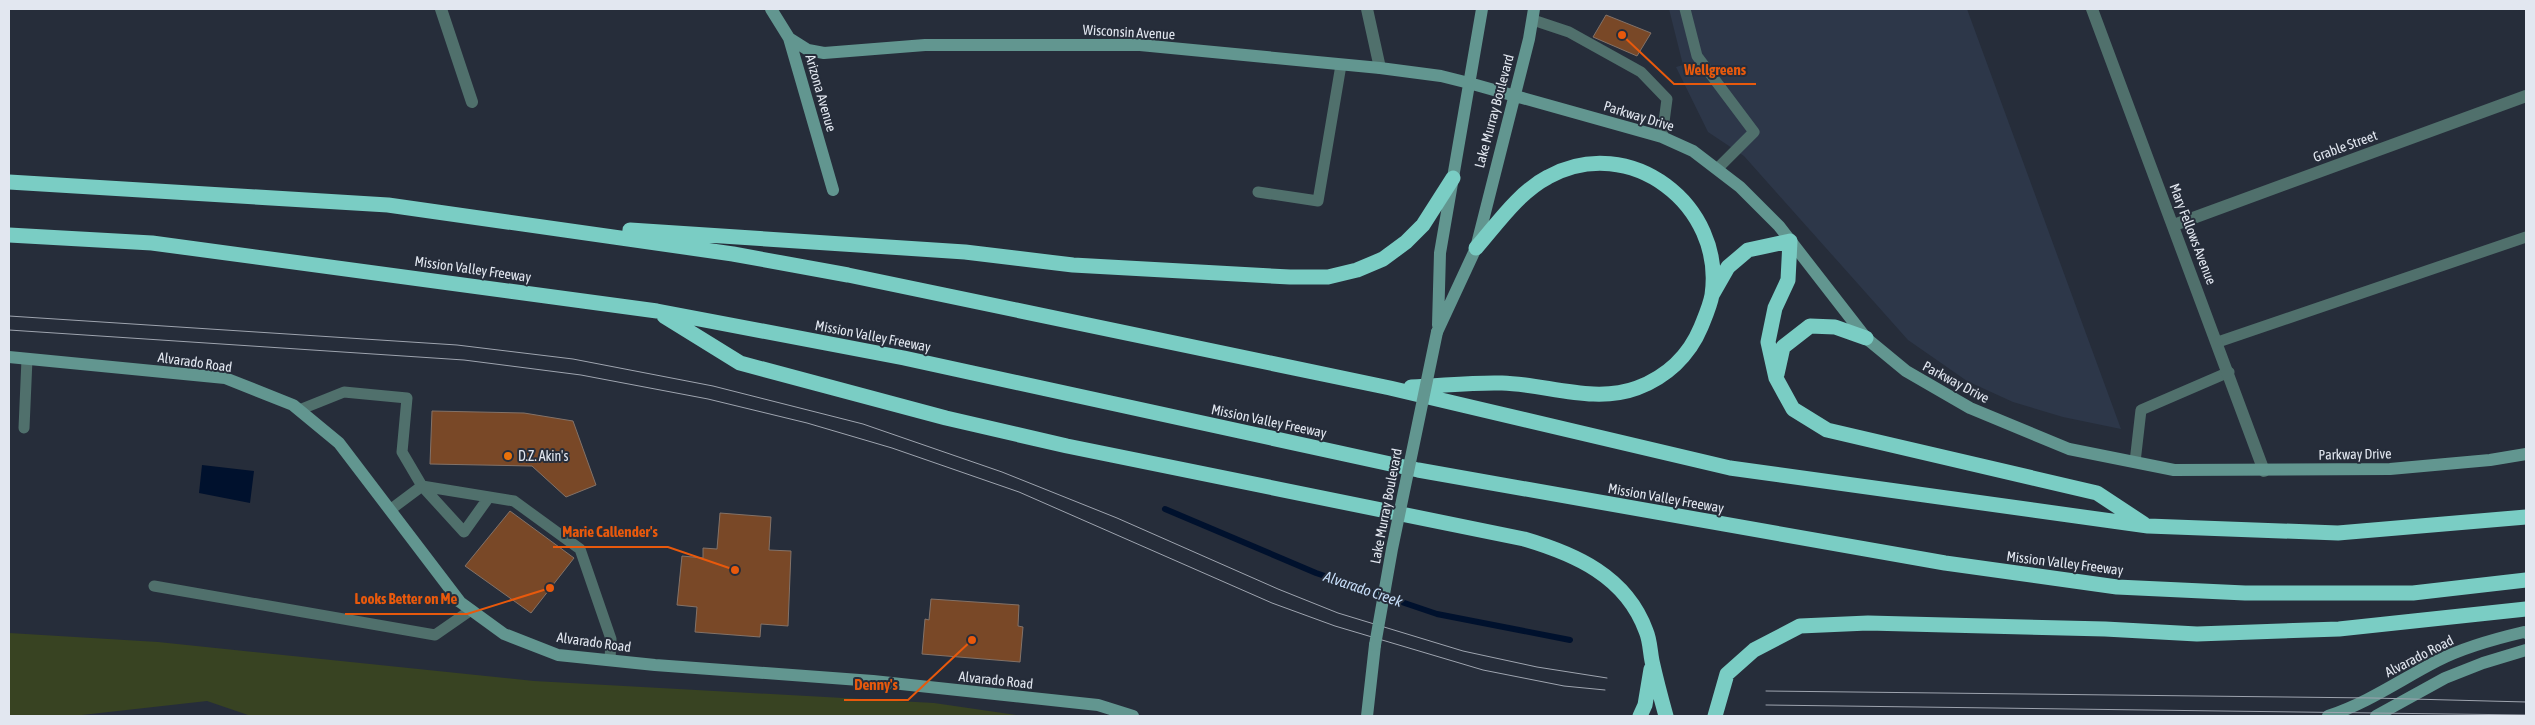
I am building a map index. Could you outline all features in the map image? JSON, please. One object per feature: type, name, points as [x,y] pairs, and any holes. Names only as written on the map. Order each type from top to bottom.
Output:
[{"type":"highway","points":[[1476,248],[1529,190],[1548,176],[1589,164],[1608,163],[1628,166],[1660,180],[1686,205],[1706,241],[1711,266],[1712,295]]},
{"type":"highway","points":[[526,223],[965,252],[1073,265],[1290,277],[1328,277],[1357,270],[1383,259],[1406,242],[1423,224],[1453,178]]},
{"type":"highway","points":[[9,182],[388,205],[526,223],[733,254],[848,275],[1390,388],[1730,468],[2148,526],[2338,532],[2526,517]]},
{"type":"highway","name":"Mission Valley Freeway","points":[[9,235],[152,243],[657,311],[904,358],[1418,470],[1945,563],[2117,587],[2245,593],[2413,593],[2526,580]]},
{"type":"highway","points":[[1390,388],[1503,383],[1602,394],[1636,389],[1670,369],[1684,356],[1698,335],[1712,295],[1728,267],[1748,250],[1790,241],[1788,280],[1775,308],[1768,342],[1776,378],[1793,408],[1827,430],[2097,493],[2148,526]]},
{"type":"highway","points":[[657,311],[740,363],[946,418],[1068,446],[1514,537],[1557,549],[1585,561],[1607,575],[1635,608],[1647,632],[1652,663],[1666,716]]},
{"type":"highway","points":[[1776,378],[1783,347],[1810,326],[1835,327],[1866,338]]},
{"type":"highway","points":[[1715,716],[1727,674],[1754,650],[1800,626],[1888,624],[2105,629],[2197,634],[2339,629],[2526,609]]},
{"type":"highway","points":[[1640,716],[1645,705],[1652,663]]},
{"type":"street","points":[[441,9],[472,102]]},
{"type":"street","name":"Arizona Avenue","points":[[771,9],[789,38],[834,190]]},
{"type":"street","points":[[1367,9],[1380,68]]},
{"type":"street","name":"Lake Murray Boulevard","points":[[1367,716],[1376,645],[1392,549],[1437,332],[1440,254],[1482,9]]},
{"type":"street","name":"Mary Fellows Avenue","points":[[2092,9],[2218,342],[2264,471]]},
{"type":"street","name":"Lake Murray Boulevard","points":[[1437,332],[1476,248],[1533,14]]},
{"type":"street","name":"Wisconsin Avenue","points":[[789,38],[808,50],[824,53],[924,45],[1140,45],[1380,68],[1441,76],[1469,83]]},
{"type":"street","name":"Parkway Drive","points":[[1469,83],[1662,137],[1693,151],[1718,168],[1779,226],[1866,338],[1906,371],[1970,408],[2069,449],[2174,470],[2264,471],[2390,469],[2490,460],[2526,454]]},
{"type":"street","name":"Grable Street","points":[[2174,225],[2526,96]]},
{"type":"street","name":"Alvarado Road","points":[[9,357],[227,378],[293,406],[339,442],[460,602],[504,634],[558,655],[873,681],[1098,705],[1133,716]]},
{"type":"street","name":"Alvarado Road","points":[[2328,716],[2372,698],[2451,655],[2498,638],[2526,633]]},
{"type":"street","points":[[2376,716],[2445,678],[2483,663],[2526,650]]},
{"type":"lane","points":[[1685,9],[1697,56],[1754,132],[1718,168]]},
{"type":"lane","points":[[1533,14],[1641,72],[1667,99],[1662,137]]},
{"type":"lane","points":[[1258,192],[1318,201],[1340,65]]},
{"type":"lane","points":[[2218,342],[2526,237]]},
{"type":"lane","points":[[24,428],[27,359]]},
{"type":"lane","points":[[2135,462],[2141,410],[2229,372]]},
{"type":"lane","points":[[299,410],[344,392],[407,398],[402,452],[422,486],[464,532],[489,497]]},
{"type":"lane","points":[[390,510],[422,486],[514,502],[580,549],[611,639],[610,660]]},
{"type":"lane","points":[[154,586],[435,635],[471,610]]},
{"type":"shaded area","points":[[1669,9],[1967,9],[2121,429],[2063,417],[2013,402],[1967,381],[1908,340],[1744,156],[1708,132],[1676,67],[1683,65]]},
{"type":"green space","points":[[9,633],[158,642],[534,681],[934,703],[1024,716],[251,716],[207,701],[73,716],[9,716]]},
{"type":"water","points":[[202,465],[254,471],[250,503],[199,493]]},
{"type":"building","points":[[1606,15],[1651,33],[1637,56],[1593,37]]},
{"type":"building","name":"D.Z. Akin's","points":[[432,411],[524,413],[573,421],[596,485],[566,497],[532,466],[430,464]]},
{"type":"building","points":[[510,511],[574,558],[531,613],[465,566]]},
{"type":"building","points":[[720,513],[771,517],[769,550],[791,551],[788,626],[761,624],[760,637],[695,632],[697,607],[677,605],[682,556],[703,558],[703,548],[717,549]]},
{"type":"building","points":[[931,599],[1019,605],[1018,626],[1023,627],[1020,662],[922,654],[925,619],[929,620]]},
{"type":"waterway","name":"Alvarado Creek","points":[[1165,509],[1316,573],[1437,614],[1570,640]]},
{"type":"tram line","points":[[9,316],[457,345],[573,359],[713,386],[863,424],[1002,472],[1117,518],[1278,589],[1338,613],[1463,651],[1537,667],[1607,678]]},
{"type":"tram line","points":[[9,330],[464,360],[581,375],[708,399],[807,423],[892,448],[1019,492],[1272,603],[1335,626],[1483,670],[1564,686],[1605,690]]},
{"type":"tram line","points":[[1766,691],[2373,698],[2526,702]]},
{"type":"tram line","points":[[1766,705],[2526,715]]},
{"type":"place","name":"Wellgreens","points":[[1622,35]]},
{"type":"place","name":"D.Z. Akin's","points":[[508,456]]},
{"type":"place","name":"Marie Callender's","points":[[735,570]]},
{"type":"place","name":"Looks Better on Me","points":[[550,588]]},
{"type":"place","name":"Denny's","points":[[972,640]]}]
